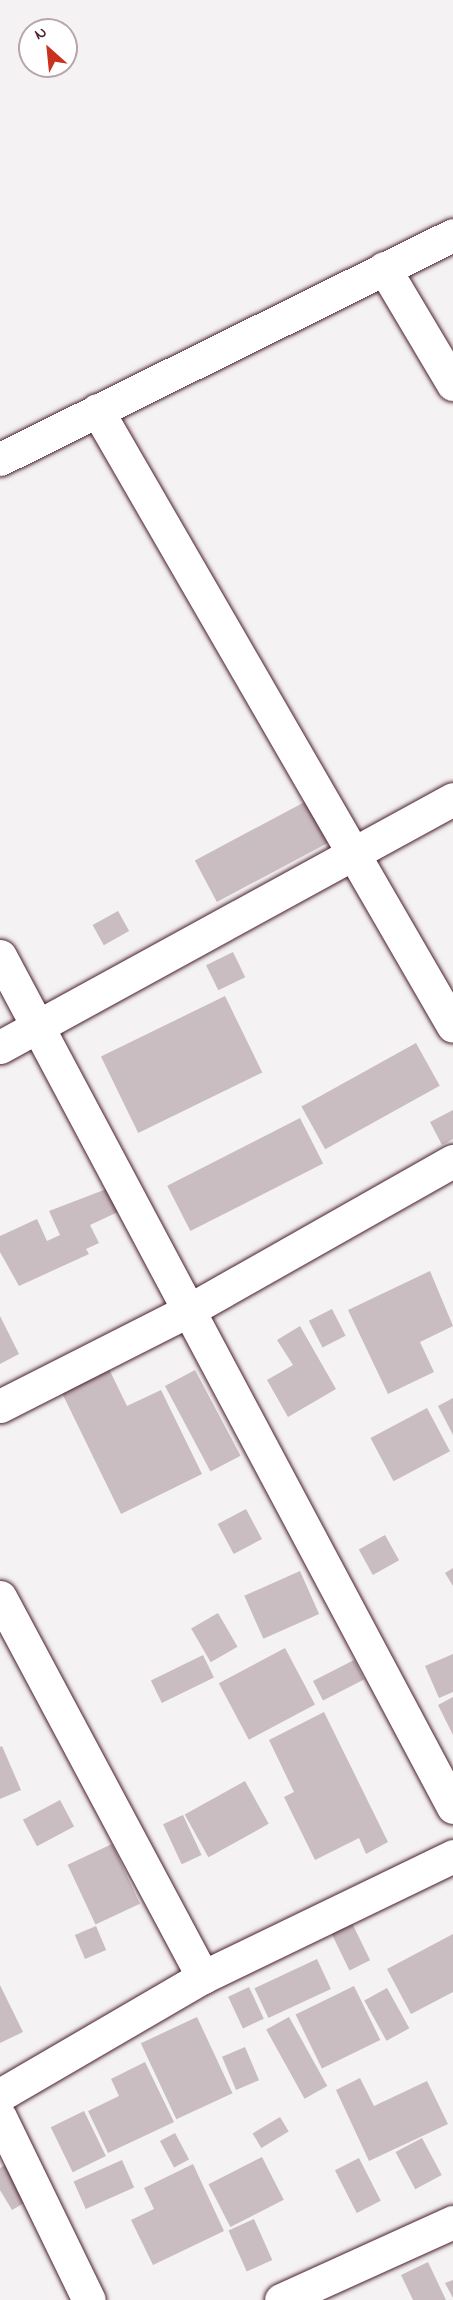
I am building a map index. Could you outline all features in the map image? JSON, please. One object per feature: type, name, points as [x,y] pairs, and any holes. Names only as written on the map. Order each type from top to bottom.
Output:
[{"type":"street","points":[[0,459],[453,235]]},
{"type":"street","points":[[384,268],[453,384]]},
{"type":"street","points":[[97,410],[453,1026]]},
{"type":"street","points":[[0,1047],[453,799]]},
{"type":"street","points":[[0,956],[36,1027],[191,1309],[453,1807]]},
{"type":"street","points":[[0,1406],[191,1309],[453,1161]]},
{"type":"street","points":[[0,1597],[203,1977]]},
{"type":"street","points":[[0,2095],[203,1977],[453,1856]]},
{"type":"street","points":[[0,2117],[89,2300]]},
{"type":"street","points":[[281,2300],[453,2222]]},
{"type":"building","points":[[314,797],[336,838],[217,902],[195,860]]},
{"type":"building","points":[[118,911],[129,931],[104,945],[93,925]]},
{"type":"building","points":[[233,952],[245,977],[218,990],[206,965]]},
{"type":"building","points":[[225,996],[262,1072],[138,1133],[101,1056]]},
{"type":"building","points":[[416,1043],[440,1086],[325,1149],[301,1107]]},
{"type":"building","points":[[453,1110],[453,1139],[442,1145],[430,1122]]},
{"type":"building","points":[[300,1118],[323,1163],[190,1231],[167,1186]]},
{"type":"building","points":[[109,1188],[120,1211],[90,1225],[99,1243],[86,1249],[89,1254],[19,1286],[0,1252],[0,1236],[37,1219],[47,1241],[60,1235],[49,1211]]},
{"type":"building","points":[[430,1271],[453,1326],[420,1342],[434,1372],[388,1394],[348,1310]]},
{"type":"building","points":[[332,1309],[346,1336],[322,1348],[309,1321]]},
{"type":"building","points":[[0,1316],[19,1354],[0,1364]]},
{"type":"building","points":[[300,1326],[336,1389],[288,1417],[267,1380],[293,1365],[277,1340]]},
{"type":"building","points":[[107,1365],[127,1406],[161,1390],[202,1474],[121,1514],[60,1389]]},
{"type":"building","points":[[195,1370],[241,1456],[211,1472],[165,1386]]},
{"type":"building","points":[[453,1398],[453,1435],[438,1406]]},
{"type":"building","points":[[427,1408],[450,1451],[393,1481],[370,1438]]},
{"type":"building","points":[[246,1509],[262,1539],[234,1554],[218,1524]]},
{"type":"building","points":[[385,1535],[399,1560],[373,1575],[359,1550]]},
{"type":"building","points":[[453,1568],[453,1586],[445,1573]]},
{"type":"building","points":[[300,1571],[319,1614],[263,1639],[244,1596]]},
{"type":"building","points":[[218,1613],[238,1647],[211,1662],[191,1628]]},
{"type":"building","points":[[285,1648],[315,1705],[249,1740],[219,1683]]},
{"type":"building","points":[[453,1654],[453,1692],[439,1698],[425,1666]]},
{"type":"building","points":[[203,1655],[214,1677],[162,1703],[151,1680]]},
{"type":"building","points":[[354,1660],[364,1680],[323,1700],[313,1681]]},
{"type":"building","points":[[453,1697],[453,1735],[438,1705]]},
{"type":"building","points":[[324,1712],[388,1842],[366,1854],[359,1838],[315,1860],[284,1797],[294,1792],[269,1740]]},
{"type":"building","points":[[2,1746],[21,1790],[0,1799],[0,1747]]},
{"type":"building","points":[[245,1781],[269,1824],[208,1857],[185,1814]]},
{"type":"building","points":[[60,1800],[74,1826],[37,1846],[23,1820]]},
{"type":"building","points":[[183,1815],[202,1855],[182,1864],[163,1824]]},
{"type":"building","points":[[112,1844],[140,1904],[95,1925],[68,1865]]},
{"type":"building","points":[[350,1919],[370,1960],[349,1970],[329,1929]]},
{"type":"building","points":[[96,1926],[106,1950],[85,1959],[75,1935]]},
{"type":"building","points":[[453,1934],[453,1992],[411,2014],[387,1969]]},
{"type":"building","points":[[317,1959],[331,1989],[268,2018],[254,1988]]},
{"type":"building","points":[[0,1985],[23,2032],[0,2043]]},
{"type":"building","points":[[354,1986],[380,2040],[322,2068],[296,2014]]},
{"type":"building","points":[[249,1987],[264,2019],[243,2028],[228,1997]]},
{"type":"building","points":[[387,1988],[409,2028],[387,2041],[364,2001]]},
{"type":"building","points":[[197,2017],[232,2093],[176,2119],[141,2043]]},
{"type":"building","points":[[289,2017],[327,2086],[305,2099],[266,2030]]},
{"type":"building","points":[[245,2047],[259,2080],[236,2090],[222,2057]]},
{"type":"building","points":[[145,2062],[174,2122],[108,2153],[88,2111],[119,2096],[111,2079]]},
{"type":"building","points":[[360,2078],[374,2106],[427,2081],[448,2124],[369,2161],[336,2090]]},
{"type":"building","points":[[84,2111],[106,2156],[73,2172],[51,2127]]},
{"type":"building","points":[[280,2117],[289,2132],[261,2148],[253,2133]]},
{"type":"building","points":[[175,2133],[189,2159],[174,2167],[160,2141]]},
{"type":"building","points":[[422,2138],[442,2175],[415,2189],[396,2152]]},
{"type":"building","points":[[262,2157],[284,2200],[230,2227],[209,2184]]},
{"type":"building","points":[[359,2158],[381,2201],[357,2213],[335,2170]]},
{"type":"building","points":[[122,2160],[134,2187],[86,2209],[74,2182]]},
{"type":"building","points":[[11,2162],[31,2199],[12,2210],[0,2190],[0,2168]]},
{"type":"building","points":[[193,2164],[224,2231],[153,2265],[131,2220],[154,2209],[144,2188]]},
{"type":"building","points":[[254,2219],[272,2260],[247,2271],[228,2230]]},
{"type":"building","points":[[428,2262],[446,2300],[413,2300],[401,2275]]},
{"type":"building","points":[[453,2280],[453,2298],[445,2283]]}]
